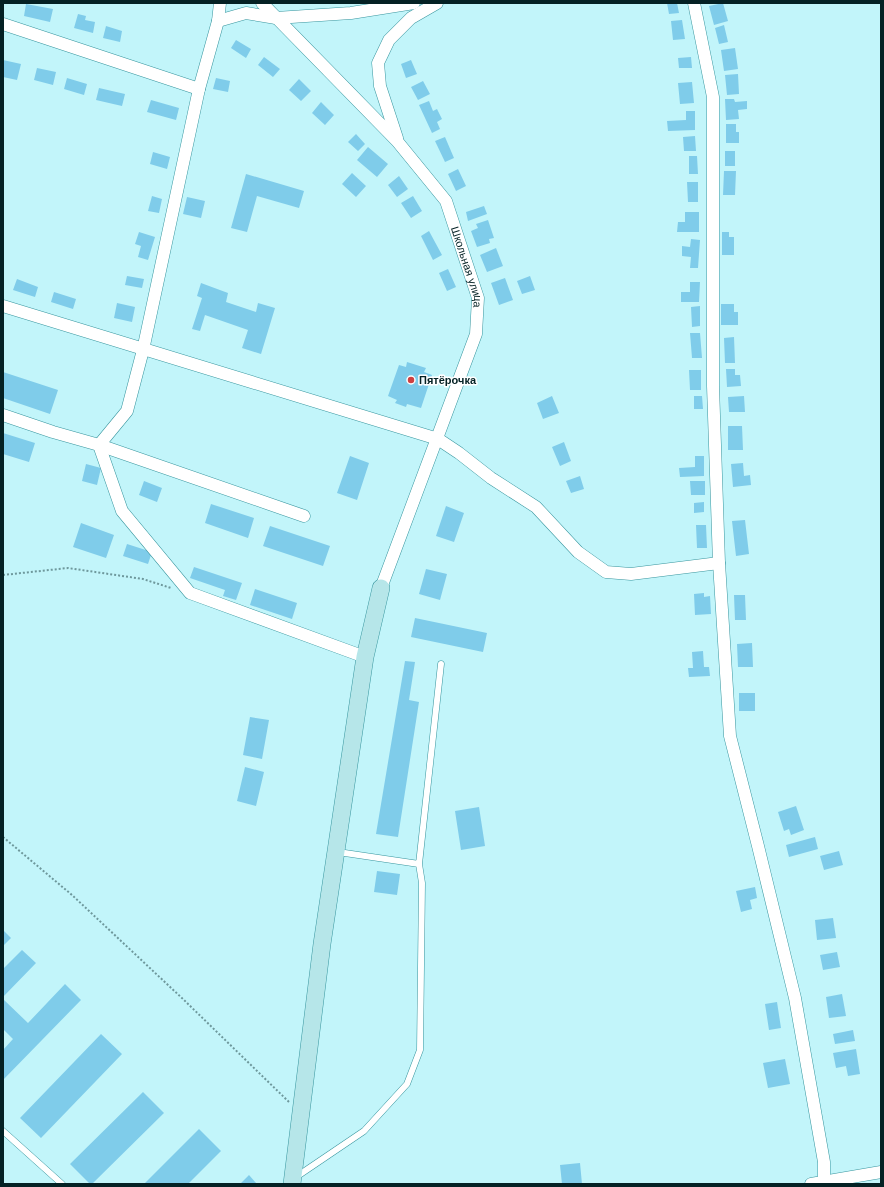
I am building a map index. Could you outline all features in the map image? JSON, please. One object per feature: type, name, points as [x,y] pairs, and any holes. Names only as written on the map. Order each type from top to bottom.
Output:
[{"type":"street","points":[[99,445],[127,411],[143,350],[199,89],[218,21],[220,3]]},
{"type":"street","name":"Школьная улица","points":[[262,3],[398,141],[446,201],[478,298],[476,334],[381,588]]},
{"type":"street","points":[[218,21],[246,13],[276,18],[351,13],[414,3]]},
{"type":"street","points":[[398,141],[380,86],[378,63],[389,40],[394,34],[411,18],[437,3]]},
{"type":"street","points":[[694,3],[713,97],[713,386],[719,563],[730,736],[795,998],[824,1162],[824,1182]]},
{"type":"street","points":[[3,24],[199,89]]},
{"type":"street","points":[[3,306],[438,439],[491,478],[536,507],[578,552],[606,572],[631,574],[719,563]]},
{"type":"street","points":[[3,415],[53,432],[99,445],[304,516]]},
{"type":"street","points":[[99,445],[122,511],[190,593],[365,657]]},
{"type":"street","points":[[293,1182],[322,944],[365,657],[381,588]]},
{"type":"street","points":[[811,1184],[881,1172]]},
{"type":"lane","points":[[293,1182],[364,1131],[407,1084],[420,1050],[422,883],[419,864],[441,664]]},
{"type":"lane","points":[[336,852],[419,864]]},
{"type":"lane","points":[[3,1131],[62,1184]]},
{"type":"path","points":[[3,575],[68,568],[143,579],[190,593]]},
{"type":"path","points":[[3,837],[72,895],[184,1000],[301,1114]]},
{"type":"building","points":[[667,3],[677,3],[679,13],[669,14]]},
{"type":"building","points":[[723,3],[728,21],[714,25],[709,6]]},
{"type":"building","points":[[26,4],[53,9],[50,22],[24,16]]},
{"type":"building","points":[[78,14],[86,16],[85,20],[95,22],[93,33],[74,28]]},
{"type":"building","points":[[682,20],[685,39],[673,40],[671,21]]},
{"type":"building","points":[[724,25],[728,42],[719,44],[715,28]]},
{"type":"building","points":[[106,26],[122,31],[120,42],[103,38]]},
{"type":"building","points":[[236,40],[251,49],[246,58],[231,48]]},
{"type":"building","points":[[735,48],[738,69],[724,71],[721,50]]},
{"type":"building","points":[[264,57],[280,69],[273,77],[258,65]]},
{"type":"building","points":[[691,57],[692,68],[679,68],[678,58]]},
{"type":"building","points":[[3,60],[21,64],[17,80],[3,77]]},
{"type":"building","points":[[411,60],[417,74],[406,78],[401,64]]},
{"type":"building","points":[[37,68],[56,72],[53,85],[34,80]]},
{"type":"building","points":[[738,74],[739,94],[727,95],[725,75]]},
{"type":"building","points":[[67,78],[87,84],[84,95],[64,89]]},
{"type":"building","points":[[216,78],[230,81],[228,92],[213,89]]},
{"type":"building","points":[[299,79],[311,91],[301,101],[289,90]]},
{"type":"building","points":[[423,81],[430,94],[418,100],[411,87]]},
{"type":"building","points":[[692,82],[694,103],[680,104],[678,83]]},
{"type":"building","points":[[99,88],[125,94],[122,106],[96,100]]},
{"type":"building","points":[[725,99],[734,99],[735,102],[747,101],[747,109],[738,110],[739,119],[726,120]]},
{"type":"building","points":[[151,100],[179,108],[176,120],[147,112]]},
{"type":"building","points":[[429,101],[433,111],[437,109],[442,119],[437,122],[440,129],[432,133],[419,105]]},
{"type":"building","points":[[321,102],[334,115],[325,125],[312,113]]},
{"type":"building","points":[[686,111],[695,111],[695,130],[668,131],[667,121],[686,120]]},
{"type":"building","points":[[726,124],[736,124],[736,132],[739,132],[739,143],[726,143]]},
{"type":"building","points":[[356,134],[365,144],[358,151],[348,142]]},
{"type":"building","points":[[695,136],[696,151],[684,151],[683,137]]},
{"type":"building","points":[[445,137],[454,158],[445,162],[435,141]]},
{"type":"building","points":[[368,147],[388,164],[377,177],[357,160]]},
{"type":"building","points":[[725,151],[735,151],[735,166],[725,166]]},
{"type":"building","points":[[153,152],[170,157],[167,169],[150,164]]},
{"type":"building","points":[[689,156],[697,156],[698,174],[689,174]]},
{"type":"building","points":[[458,169],[466,186],[456,191],[448,174]]},
{"type":"building","points":[[724,171],[736,171],[735,195],[723,195]]},
{"type":"building","points":[[352,173],[366,186],[356,197],[342,184]]},
{"type":"building","points":[[246,174],[304,191],[299,208],[257,196],[247,232],[231,228]]},
{"type":"building","points":[[399,176],[408,189],[397,197],[388,185]]},
{"type":"building","points":[[687,182],[698,182],[698,202],[688,202]]},
{"type":"building","points":[[152,196],[162,199],[159,213],[148,211]]},
{"type":"building","points":[[413,196],[422,211],[411,218],[401,203]]},
{"type":"building","points":[[187,197],[205,201],[201,218],[183,214]]},
{"type":"building","points":[[484,206],[487,214],[468,221],[466,212]]},
{"type":"building","points":[[685,212],[699,212],[699,232],[677,232],[678,222],[685,222]]},
{"type":"building","points":[[488,220],[494,238],[489,239],[490,243],[477,247],[471,231],[478,228],[476,224]]},
{"type":"building","points":[[429,231],[442,255],[433,260],[421,236]]},
{"type":"building","points":[[139,232],[155,237],[148,260],[138,257],[141,246],[135,244]]},
{"type":"building","points":[[722,232],[729,232],[729,237],[734,237],[734,255],[722,255]]},
{"type":"building","points":[[691,239],[700,240],[698,268],[690,268],[691,257],[682,256],[682,246],[690,247]]},
{"type":"building","points":[[496,248],[503,266],[487,272],[480,255]]},
{"type":"building","points":[[448,269],[456,287],[447,291],[439,273]]},
{"type":"building","points":[[127,276],[144,279],[142,288],[125,285]]},
{"type":"building","points":[[530,276],[535,290],[522,294],[517,281]]},
{"type":"building","points":[[505,278],[513,300],[499,305],[491,283]]},
{"type":"building","points":[[17,279],[38,287],[35,297],[13,290]]},
{"type":"building","points":[[690,282],[700,282],[699,302],[681,302],[681,292],[690,292]]},
{"type":"building","points":[[201,283],[228,293],[226,302],[256,312],[258,303],[275,308],[261,354],[242,348],[248,330],[205,315],[200,331],[192,329],[202,298],[197,296]]},
{"type":"building","points":[[54,292],[76,299],[73,309],[51,302]]},
{"type":"building","points":[[117,303],[135,307],[132,322],[114,318]]},
{"type":"building","points":[[721,304],[734,304],[734,312],[738,312],[738,325],[721,325]]},
{"type":"building","points":[[700,306],[700,326],[692,327],[691,307]]},
{"type":"building","points":[[690,333],[700,333],[702,358],[692,358]]},
{"type":"building","points":[[734,337],[735,363],[725,363],[724,338]]},
{"type":"building","points":[[407,362],[426,368],[424,372],[432,375],[421,408],[407,404],[406,407],[395,403],[397,400],[388,396],[399,365],[406,367]]},
{"type":"building","points":[[726,369],[735,369],[735,375],[740,375],[741,386],[727,387]]},
{"type":"building","points":[[689,370],[701,370],[701,390],[690,390]]},
{"type":"building","points":[[3,372],[58,390],[50,414],[3,398]]},
{"type":"building","points":[[552,396],[559,413],[543,419],[537,403]]},
{"type":"building","points":[[694,396],[702,396],[703,409],[694,409]]},
{"type":"building","points":[[744,396],[745,412],[729,412],[728,397]]},
{"type":"building","points":[[728,426],[742,426],[743,450],[728,450]]},
{"type":"building","points":[[3,433],[35,443],[29,462],[3,454]]},
{"type":"building","points":[[564,442],[571,461],[560,466],[552,447]]},
{"type":"building","points":[[350,456],[369,463],[357,500],[337,493]]},
{"type":"building","points":[[695,456],[704,456],[704,476],[680,477],[679,468],[695,467]]},
{"type":"building","points":[[743,463],[744,476],[750,475],[751,485],[733,487],[731,464]]},
{"type":"building","points":[[86,464],[101,468],[97,485],[82,481]]},
{"type":"building","points":[[580,476],[584,489],[571,493],[566,481]]},
{"type":"building","points":[[144,481],[162,488],[157,502],[139,495]]},
{"type":"building","points":[[690,481],[705,481],[705,495],[691,495]]},
{"type":"building","points":[[704,502],[704,512],[694,513],[694,503]]},
{"type":"building","points":[[211,504],[254,518],[248,538],[205,523]]},
{"type":"building","points":[[446,506],[464,513],[454,542],[436,536]]},
{"type":"building","points":[[745,520],[749,554],[736,556],[732,521]]},
{"type":"building","points":[[81,523],[114,535],[106,558],[73,547]]},
{"type":"building","points":[[696,525],[706,525],[707,548],[697,548]]},
{"type":"building","points":[[270,526],[330,546],[323,566],[263,546]]},
{"type":"building","points":[[127,544],[152,552],[148,564],[123,556]]},
{"type":"building","points":[[194,567],[242,583],[236,600],[223,596],[225,590],[190,578]]},
{"type":"building","points":[[426,569],[447,574],[440,600],[419,594]]},
{"type":"building","points":[[255,589],[297,603],[292,619],[250,605]]},
{"type":"building","points":[[704,593],[704,597],[710,596],[711,614],[695,615],[694,594]]},
{"type":"building","points":[[734,595],[745,595],[746,620],[735,620]]},
{"type":"building","points":[[415,618],[487,633],[483,652],[411,637]]},
{"type":"building","points":[[752,643],[753,667],[738,667],[737,644]]},
{"type":"building","points":[[703,651],[704,667],[709,667],[710,676],[689,677],[688,668],[693,668],[692,652]]},
{"type":"building","points":[[405,661],[415,662],[409,700],[419,702],[398,837],[376,834]]},
{"type":"building","points":[[739,693],[755,693],[755,711],[739,711]]},
{"type":"building","points":[[250,717],[269,720],[262,759],[243,755]]},
{"type":"building","points":[[245,767],[264,772],[256,806],[237,801]]},
{"type":"building","points":[[796,806],[804,830],[791,835],[789,829],[784,831],[778,812]]},
{"type":"building","points":[[479,807],[485,846],[461,850],[455,811]]},
{"type":"building","points":[[815,837],[818,849],[789,857],[786,845]]},
{"type":"building","points":[[839,851],[843,865],[824,870],[820,856]]},
{"type":"building","points":[[377,871],[400,874],[397,895],[374,892]]},
{"type":"building","points":[[755,887],[757,898],[750,900],[752,909],[741,912],[736,891]]},
{"type":"building","points":[[833,918],[836,938],[817,940],[815,920]]},
{"type":"building","points":[[3,930],[11,938],[3,946]]},
{"type":"building","points":[[22,950],[36,963],[3,997],[3,969]]},
{"type":"building","points":[[837,952],[840,967],[823,970],[820,955]]},
{"type":"building","points":[[65,984],[81,1000],[3,1080],[3,1050],[13,1039],[3,1029],[3,999],[28,1023]]},
{"type":"building","points":[[842,994],[846,1016],[829,1018],[826,997]]},
{"type":"building","points":[[777,1002],[781,1028],[769,1030],[765,1004]]},
{"type":"building","points":[[853,1030],[855,1041],[835,1044],[833,1034]]},
{"type":"building","points":[[101,1034],[122,1054],[41,1138],[20,1118]]},
{"type":"building","points":[[856,1049],[860,1074],[848,1076],[846,1066],[836,1068],[833,1053]]},
{"type":"building","points":[[785,1059],[790,1084],[768,1088],[763,1063]]},
{"type":"building","points":[[143,1092],[164,1113],[92,1184],[90,1184],[70,1164]]},
{"type":"building","points":[[199,1129],[221,1151],[188,1184],[144,1184]]},
{"type":"building","points":[[580,1163],[582,1184],[562,1184],[560,1165]]},
{"type":"building","points":[[249,1175],[257,1184],[240,1184]]},
{"type":"place","name":"Пятёрочка","points":[[411,380]]}]
